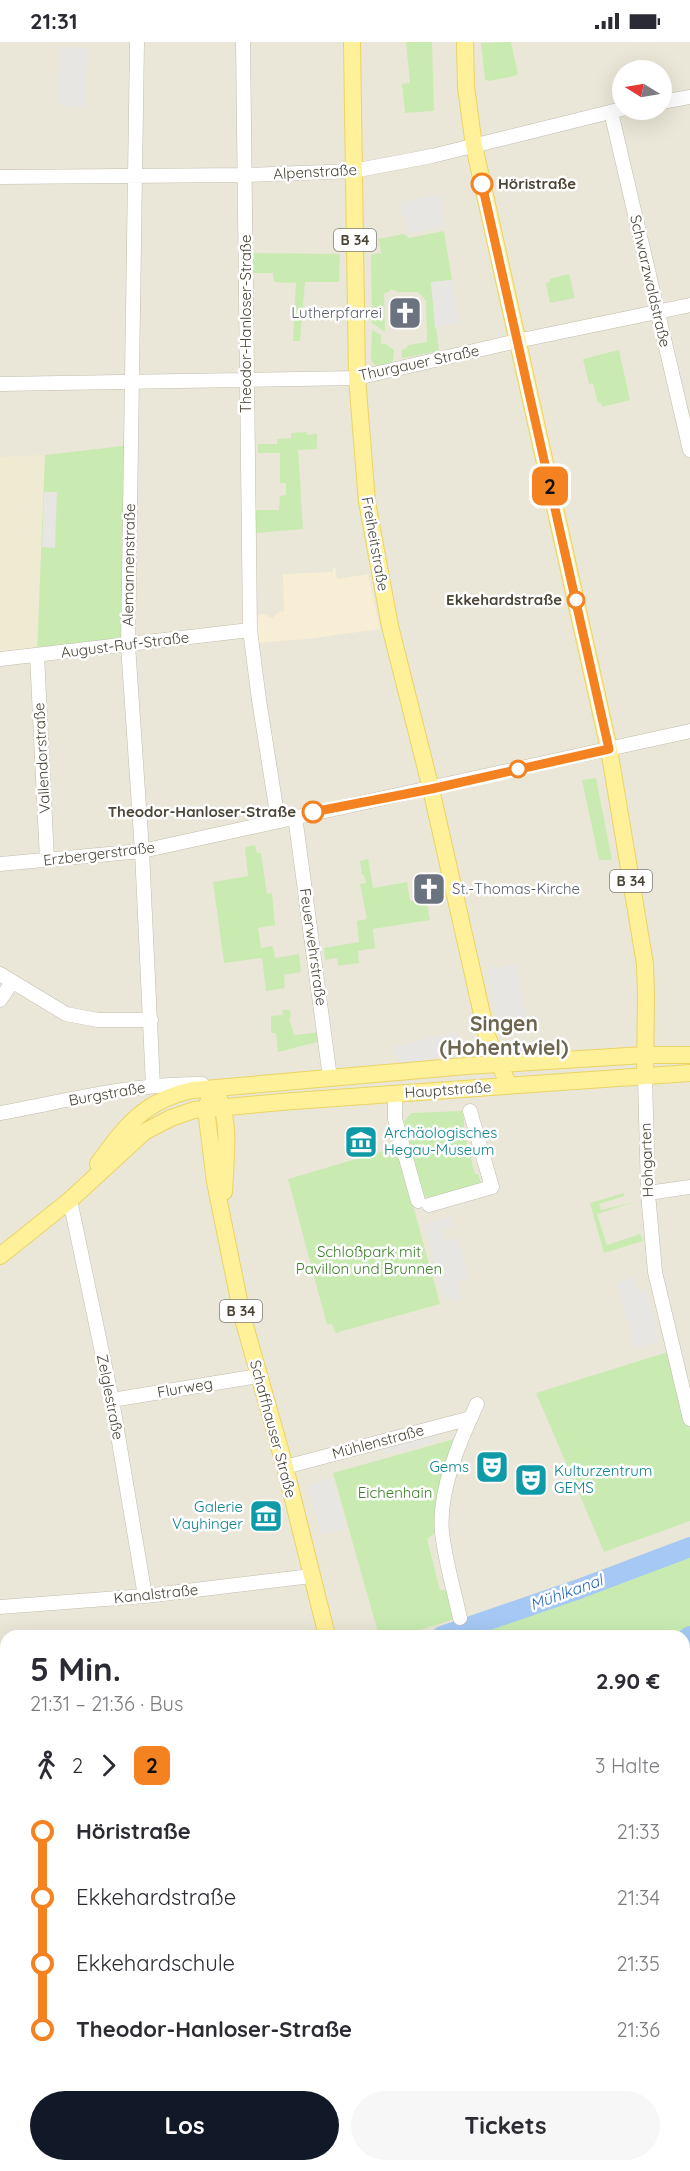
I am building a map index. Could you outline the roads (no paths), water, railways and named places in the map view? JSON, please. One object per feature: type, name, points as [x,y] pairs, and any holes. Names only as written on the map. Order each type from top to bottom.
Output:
[{"type":"main road","name":"Freiheitstraße","points":[[352,42],[357,378],[365,481],[390,626],[431,789],[487,1036],[509,1086]]},
{"type":"main road","name":"B 34","points":[[465,42],[466,87],[474,146],[609,749],[645,964],[645,1076]]},
{"type":"main road","points":[[466,1066],[479,1053],[487,1036]]},
{"type":"main road","name":"Hauptstraße","points":[[70,1200],[129,1122],[153,1104],[178,1093],[213,1087],[466,1066],[644,1055],[690,1055]]},
{"type":"main road","name":"Hauptstraße","points":[[144,1132],[171,1118],[194,1110],[690,1073]]},
{"type":"main road","points":[[0,1256],[70,1200],[144,1132],[151,1118],[153,1086]]},
{"type":"main road","name":"Schaffhauser Straße","points":[[213,1087],[223,1108],[227,1156],[224,1221]]},
{"type":"main road","name":"Schaffhauser Straße","points":[[213,1087],[206,1109],[215,1182],[242,1315],[285,1467],[325,1630]]},
{"type":"street","name":"Alemannenstraße","points":[[137,42],[128,645],[142,851],[153,1086]]},
{"type":"street","name":"Theodor-Hanloser-Straße","points":[[243,42],[250,630],[278,820]]},
{"type":"street","points":[[672,100],[690,97]]},
{"type":"street","name":"Alpenstraße","points":[[0,177],[246,175],[353,171],[432,156],[612,112]]},
{"type":"street","name":"Schwarzwaldstraße","points":[[619,120],[657,312],[690,450]]},
{"type":"street","name":"Thurgauer Straße","points":[[0,384],[357,378],[517,341],[690,305]]},
{"type":"street","name":"August-Ruf-Straße","points":[[0,659],[250,630]]},
{"type":"street","name":"Vallendorstraße","points":[[37,655],[47,860]]},
{"type":"street","name":"Erzbergerstraße","points":[[0,864],[142,851],[690,731]]},
{"type":"street","name":"Feuerwehrstraße","points":[[295,816],[330,1078]]},
{"type":"street","points":[[0,974],[66,1014],[78,1018],[117,1021],[151,1020]]},
{"type":"street","points":[[0,1000],[12,982]]},
{"type":"street","name":"Hohgarten","points":[[645,1076],[648,1193],[657,1282],[690,1419]]},
{"type":"street","name":"Burgstraße","points":[[0,1113],[153,1086],[206,1084],[213,1087]]},
{"type":"street","points":[[395,1094],[395,1119],[424,1203],[492,1187],[470,1111]]},
{"type":"street","points":[[648,1193],[690,1188]]},
{"type":"street","name":"Zelglestraße","points":[[70,1200],[112,1400],[145,1596]]},
{"type":"street","name":"Flurweg","points":[[112,1400],[258,1376]]},
{"type":"street","points":[[460,1618],[442,1532],[443,1512],[447,1482],[477,1404]]},
{"type":"street","name":"Mühlenstraße","points":[[285,1467],[471,1418]]},
{"type":"street","name":"Kanalstraße","points":[[0,1606],[145,1596],[311,1576]]},
{"type":"waterway","name":"Mühlkanal","points":[[459,1630],[579,1589],[690,1547]]},
{"type":"place","name":"Höristraße","points":[[482,184]]},
{"type":"place","name":"Lutherpfarrei","points":[[405,313]]},
{"type":"place","name":"Ekkehardstraße","points":[[576,600]]},
{"type":"place","name":"Theodor-Hanloser-Straße","points":[[313,812]]},
{"type":"place","name":"St.-Thomas-Kirche","points":[[429,889]]},
{"type":"place","name":"Archäologisches Hegau-Museum","points":[[361,1142]]},
{"type":"place","name":"Gems","points":[[492,1467]]},
{"type":"place","name":"Kulturzentrum GEMS","points":[[531,1480]]},
{"type":"place","name":"Galerie Vayhinger","points":[[266,1516]]},
{"type":"district","name":"Singen (Hohentwiel)","points":[[504,1036]]},
{"type":"park label","name":"Schloßpark mit Pavillon und Brunnen","points":[[369,1260]]},
{"type":"park label","name":"Eichenhain","points":[[395,1493]]}]
